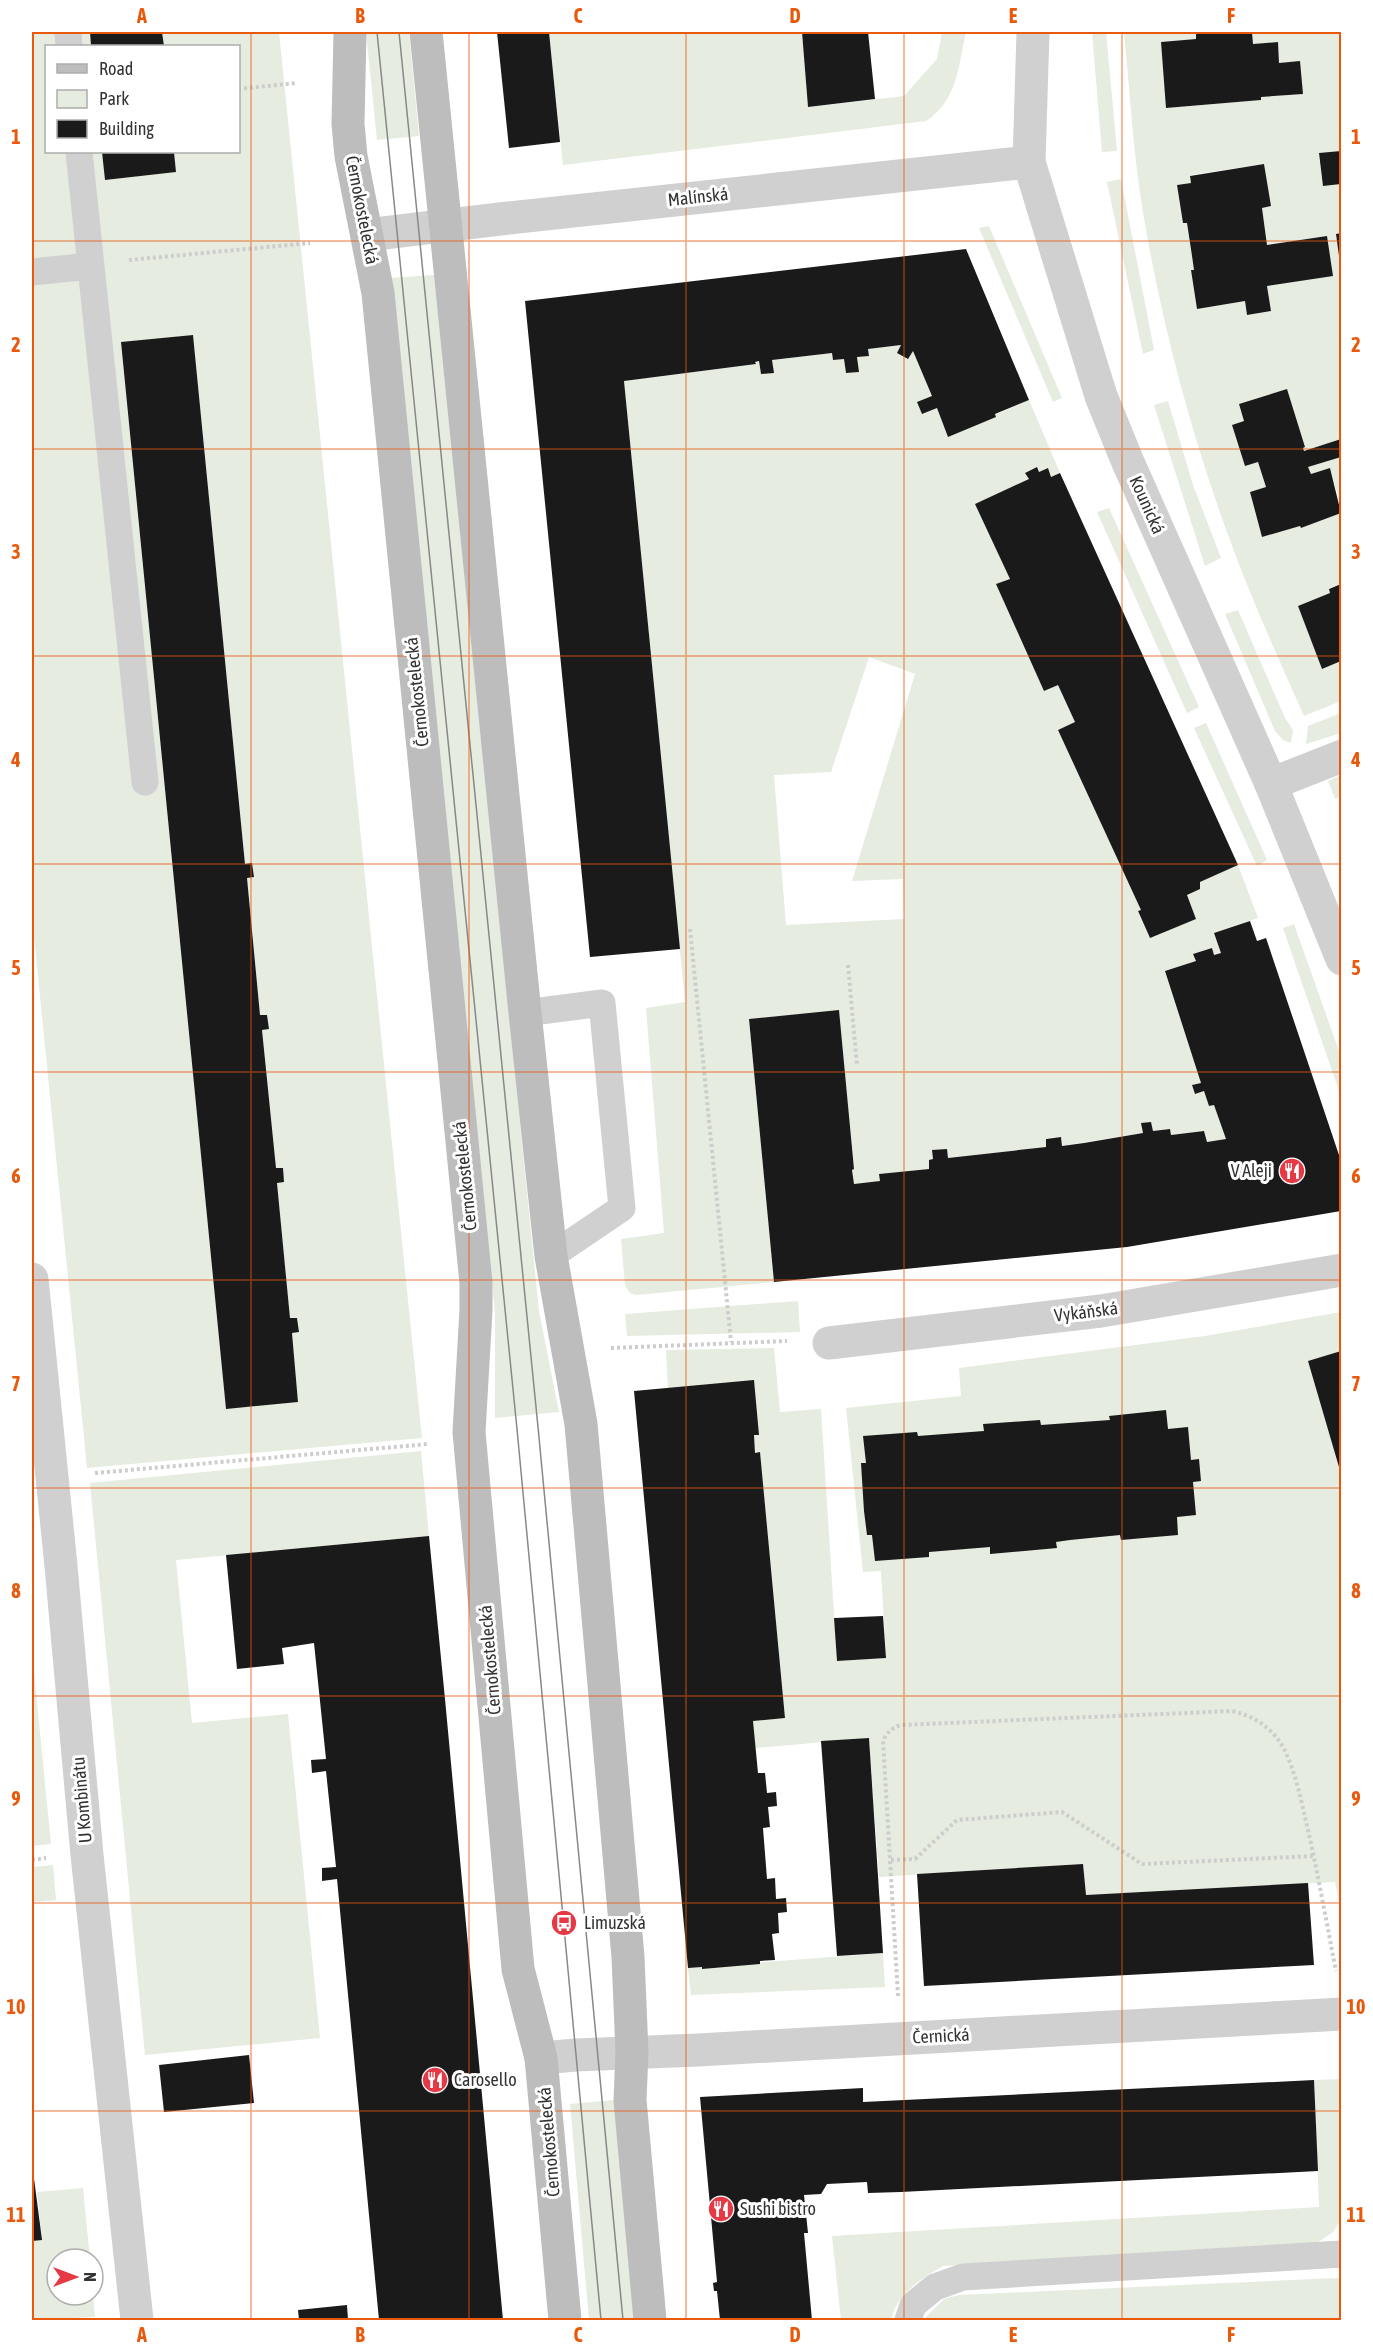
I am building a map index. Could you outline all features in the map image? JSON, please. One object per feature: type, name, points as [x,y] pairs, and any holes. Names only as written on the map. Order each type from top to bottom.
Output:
[{"type":"main road","name":"Černokostelecká","points":[[350,32],[348,124],[351,156],[378,293],[476,1283],[469,1432],[518,1969],[541,2058],[565,2320]]},
{"type":"main road","points":[[426,32],[551,1256],[581,1424],[628,1957],[632,2052],[630,2100],[650,2320]]},
{"type":"street","name":"Kounická","points":[[1033,32],[1029,162],[1101,396],[1270,784],[1341,959]]},
{"type":"street","name":"Malínská","points":[[367,235],[1029,162]]},
{"type":"street","points":[[1270,784],[1341,756]]},
{"type":"street","name":"Vykáňská","points":[[829,1343],[1101,1311],[1341,1270]]},
{"type":"street","name":"U Kombinátu","points":[[32,1280],[87,1855],[137,2320]]},
{"type":"street","name":"Černická","points":[[541,2058],[1341,2014]]},
{"type":"lane","points":[[79,153],[145,782]]},
{"type":"lane","points":[[32,272],[90,266]]},
{"type":"lane","points":[[525,1014],[602,1003],[622,1208],[551,1256]]},
{"type":"lane","points":[[908,2320],[912,2305],[935,2287],[963,2277],[1341,2254]]},
{"type":"path","points":[[240,88],[297,83]]},
{"type":"path","points":[[90,266],[110,262],[310,243]]},
{"type":"path","points":[[690,929],[731,1342]]},
{"type":"path","points":[[848,965],[857,1066]]},
{"type":"path","points":[[604,1349],[790,1340]]},
{"type":"path","points":[[51,1477],[438,1444]]},
{"type":"path","points":[[900,2039],[884,1742],[892,1728],[901,1725],[1232,1711],[1257,1719],[1283,1747],[1301,1801],[1314,1856],[1337,1980]]},
{"type":"path","points":[[891,1860],[915,1859],[957,1820],[1062,1812],[1142,1864],[1314,1856]]},
{"type":"green space","points":[[32,32],[90,32],[91,45],[45,45],[45,153],[102,153],[105,180],[176,172],[174,153],[240,153],[240,45],[164,45],[162,32],[279,32],[422,1438],[87,1468],[32,916]],"holes":[[[193,335],[245,864],[252,863],[254,877],[247,878],[260,1015],[267,1015],[269,1029],[262,1030],[276,1168],[283,1168],[277,1183],[290,1318],[297,1318],[299,1332],[292,1333],[298,1402],[226,1408],[121,343]]]},
{"type":"green space","points":[[366,32],[409,32],[419,136],[377,140]]},
{"type":"green space","points":[[549,32],[802,32],[808,107],[904,96],[937,59],[942,32],[966,32],[951,93],[937,113],[926,121],[563,165]]},
{"type":"green space","points":[[1092,32],[1106,32],[1117,151],[1102,152]]},
{"type":"green space","points":[[1124,32],[1196,32],[1196,39],[1161,42],[1167,108],[1302,94],[1299,62],[1279,63],[1278,42],[1253,44],[1252,32],[1341,32],[1341,151],[1319,154],[1323,186],[1341,184],[1341,233],[1336,234],[1342,272],[1341,439],[1304,451],[1305,447],[1287,389],[1239,404],[1244,421],[1232,425],[1245,466],[1258,462],[1266,487],[1250,492],[1262,537],[1300,526],[1302,528],[1341,513],[1341,584],[1329,588],[1330,593],[1298,606],[1322,669],[1341,661],[1341,701],[1304,716],[1260,616],[1229,537],[1198,446],[1172,353],[1143,212],[1134,144]],"holes":[[[1264,164],[1270,206],[1262,208],[1267,245],[1327,236],[1332,275],[1267,286],[1271,311],[1247,315],[1245,301],[1197,309],[1187,223],[1183,223],[1177,185],[1191,183],[1190,175]]]},
{"type":"green space","points":[[1121,179],[1154,350],[1143,354],[1107,182]]},
{"type":"green space","points":[[989,226],[1062,398],[1053,402],[979,228]]},
{"type":"green space","points":[[434,275],[539,1311],[559,1412],[495,1418],[495,1313],[391,278]]},
{"type":"green space","points":[[901,345],[897,353],[907,359],[913,351],[932,396],[922,414],[937,408],[948,436],[1029,400],[1060,473],[1051,477],[1048,468],[1039,472],[1037,467],[1026,473],[1029,479],[976,504],[1010,579],[997,584],[1058,685],[1075,722],[1058,730],[1141,910],[1138,912],[1149,937],[1196,919],[1187,895],[1199,889],[1200,882],[1238,865],[1258,918],[1214,933],[1221,953],[1214,955],[1212,948],[1194,954],[1196,961],[1165,972],[1201,1083],[1192,1085],[1195,1094],[1204,1091],[1209,1106],[1214,1105],[1226,1139],[1207,1142],[1204,1131],[1171,1135],[1169,1129],[1153,1131],[1151,1122],[1142,1124],[1143,1133],[1062,1146],[1061,1137],[1046,1138],[1046,1147],[948,1158],[947,1150],[932,1150],[933,1159],[929,1160],[929,1169],[880,1174],[880,1181],[854,1184],[839,1011],[749,1019],[774,1282],[636,1295],[630,1293],[625,1286],[621,1239],[664,1233],[646,1008],[685,1002],[624,381],[756,364],[755,362],[759,361],[761,374],[773,373],[772,360],[832,353],[833,360],[844,359],[846,373],[859,372],[857,357],[869,356],[868,349]],"holes":[[[869,657],[915,674],[852,881],[903,879],[904,919],[786,925],[774,775],[831,772]]]},
{"type":"green space","points":[[1168,401],[1193,485],[1221,558],[1205,566],[1154,405]]},
{"type":"green space","points":[[1341,457],[1341,507],[1330,468],[1311,474],[1308,467]]},
{"type":"green space","points":[[1109,508],[1199,707],[1187,713],[1097,512]]},
{"type":"green space","points":[[1238,610],[1285,718],[1293,730],[1291,743],[1283,740],[1275,731],[1225,614]]},
{"type":"green space","points":[[1341,713],[1341,733],[1306,744],[1308,726]]},
{"type":"green space","points":[[1206,723],[1267,860],[1257,866],[1194,728]]},
{"type":"green space","points":[[1341,775],[1341,796],[1335,799],[1328,781]]},
{"type":"green space","points":[[1294,924],[1341,1057],[1341,1097],[1283,928]]},
{"type":"green space","points":[[798,1301],[800,1332],[627,1336],[625,1314]]},
{"type":"green space","points":[[1341,1312],[1341,1351],[1309,1361],[1341,1476],[1341,1912],[1335,1882],[1086,1895],[1082,1864],[879,1877],[869,1738],[755,1748],[753,1721],[785,1718],[760,1453],[755,1453],[754,1435],[758,1435],[668,1388],[666,1350],[774,1348],[780,1412],[821,1409],[837,1661],[886,1658],[881,1571],[863,1572],[846,1408],[961,1396],[959,1368],[1205,1336]]},
{"type":"green space","points":[[421,1451],[429,1536],[176,1560],[192,1723],[288,1714],[320,2038],[145,2055],[90,1483]]},
{"type":"green space","points":[[32,1652],[51,1844],[32,1846]]},
{"type":"green space","points":[[53,1865],[56,1900],[32,1902],[32,1867]]},
{"type":"green space","points":[[883,1953],[885,1987],[691,1995],[688,1968]]},
{"type":"green space","points":[[1341,2079],[1341,2219],[1333,2232],[1320,2241],[1304,2246],[1237,2252],[943,2266],[904,2294],[891,2320],[841,2320],[832,2236],[1319,2207],[1314,2080]]},
{"type":"green space","points":[[615,2100],[635,2320],[589,2320],[570,2104]]},
{"type":"green space","points":[[83,2188],[89,2247],[45,2247],[45,2307],[94,2307],[95,2317],[32,2320],[32,2241],[42,2239],[37,2192]]},
{"type":"green space","points":[[1341,2279],[1341,2320],[923,2320],[944,2299],[959,2295]]},
{"type":"building","points":[[90,32],[162,32],[164,45],[91,45]]},
{"type":"building","points":[[497,32],[549,32],[560,142],[509,148]]},
{"type":"building","points":[[802,32],[868,32],[875,99],[808,107]]},
{"type":"building","points":[[1196,32],[1252,32],[1253,44],[1278,42],[1279,63],[1300,61],[1303,94],[1166,108],[1161,42],[1196,39]]},
{"type":"building","points":[[1341,151],[1341,184],[1323,186],[1319,153]]},
{"type":"building","points":[[102,153],[174,153],[176,172],[105,180]]},
{"type":"building","points":[[1264,164],[1271,206],[1262,208],[1267,245],[1327,236],[1333,276],[1267,286],[1271,311],[1247,315],[1245,301],[1197,309],[1187,223],[1183,223],[1177,185],[1191,183],[1190,176]]},
{"type":"building","points":[[1341,233],[1341,263],[1340,263],[1336,234]]},
{"type":"building","points":[[966,249],[1029,400],[948,437],[937,408],[922,414],[917,402],[932,396],[913,351],[908,359],[897,353],[901,345],[868,349],[869,356],[857,357],[859,372],[846,373],[844,359],[833,360],[832,353],[772,360],[774,373],[761,374],[759,361],[755,362],[756,364],[624,381],[680,949],[590,957],[525,301]]},
{"type":"building","points":[[193,335],[245,864],[252,863],[254,877],[247,878],[260,1015],[267,1015],[269,1029],[262,1030],[276,1168],[283,1168],[284,1182],[277,1183],[290,1318],[297,1318],[299,1332],[292,1333],[298,1402],[226,1409],[121,342]]},
{"type":"building","points":[[1287,389],[1305,447],[1304,451],[1341,439],[1341,457],[1308,467],[1311,474],[1330,468],[1341,513],[1301,528],[1300,526],[1262,537],[1250,492],[1266,487],[1258,462],[1245,466],[1232,425],[1244,421],[1239,404]]},
{"type":"building","points":[[1037,467],[1039,472],[1048,468],[1051,477],[1060,473],[1238,865],[1200,882],[1200,889],[1187,895],[1196,919],[1150,938],[1138,911],[1141,910],[1058,730],[1075,722],[1058,685],[1044,691],[996,584],[1010,579],[975,504],[1029,479],[1025,473]]},
{"type":"building","points":[[1341,584],[1341,661],[1322,669],[1298,606],[1330,593],[1329,589]]},
{"type":"building","points":[[1250,921],[1257,941],[1266,938],[1341,1161],[1341,1211],[1127,1247],[774,1282],[749,1019],[839,1010],[854,1184],[880,1181],[879,1174],[929,1169],[929,1160],[933,1159],[932,1150],[947,1149],[948,1158],[1046,1147],[1046,1139],[1061,1137],[1062,1146],[1143,1133],[1141,1123],[1151,1122],[1153,1131],[1170,1129],[1171,1135],[1204,1131],[1207,1142],[1226,1139],[1214,1105],[1209,1106],[1204,1091],[1195,1094],[1192,1085],[1201,1083],[1165,971],[1196,961],[1193,954],[1212,948],[1214,955],[1221,953],[1214,933]]},
{"type":"building","points":[[1341,1351],[1341,1474],[1308,1361]]},
{"type":"building","points":[[754,1380],[759,1435],[754,1435],[755,1453],[760,1452],[785,1718],[753,1721],[758,1773],[765,1773],[767,1793],[776,1792],[777,1806],[768,1807],[770,1827],[763,1828],[767,1879],[775,1878],[776,1899],[786,1898],[787,1912],[778,1913],[779,1933],[772,1934],[775,1960],[760,1961],[760,1964],[688,1968],[634,1391]]},
{"type":"building","points":[[1166,1410],[1168,1429],[1188,1427],[1191,1460],[1199,1459],[1201,1481],[1193,1482],[1196,1515],[1177,1517],[1178,1535],[1121,1540],[1120,1535],[1056,1542],[1057,1548],[990,1554],[990,1547],[929,1552],[929,1557],[875,1561],[872,1535],[867,1535],[864,1511],[861,1463],[866,1463],[863,1436],[917,1432],[918,1436],[984,1431],[983,1424],[1040,1420],[1041,1425],[1110,1420],[1109,1416]]},
{"type":"building","points":[[429,1536],[503,2320],[379,2320],[337,1879],[322,1881],[322,1868],[336,1867],[326,1771],[312,1773],[311,1760],[326,1759],[314,1643],[282,1648],[284,1664],[237,1669],[226,1555]]},
{"type":"building","points":[[883,1616],[886,1658],[837,1661],[834,1618]]},
{"type":"building","points":[[869,1738],[883,1953],[837,1956],[821,1741]]},
{"type":"building","points":[[1083,1864],[1086,1895],[1308,1883],[1314,1965],[924,1986],[917,1874]]},
{"type":"building","points":[[249,2055],[254,2103],[164,2112],[159,2065]]},
{"type":"building","points":[[1314,2080],[1318,2171],[868,2193],[867,2182],[827,2184],[821,2194],[804,2195],[808,2233],[804,2233],[812,2320],[720,2320],[717,2291],[714,2291],[713,2283],[717,2282],[700,2097],[863,2088],[863,2102]]},
{"type":"building","points":[[32,2163],[42,2240],[32,2241]]},
{"type":"building","points":[[347,2305],[348,2320],[299,2320],[298,2310]]},
{"type":"tram line","points":[[377,32],[517,1429],[601,2320]]},
{"type":"tram line","points":[[399,32],[538,1427],[623,2320]]},
{"type":"place","name":"V Aleji","points":[[1292,1171]]},
{"type":"place","name":"Limuzská","points":[[564,1923]]},
{"type":"place","name":"Carosello","points":[[435,2080]]},
{"type":"place","name":"Sushi bistro","points":[[721,2209]]}]
